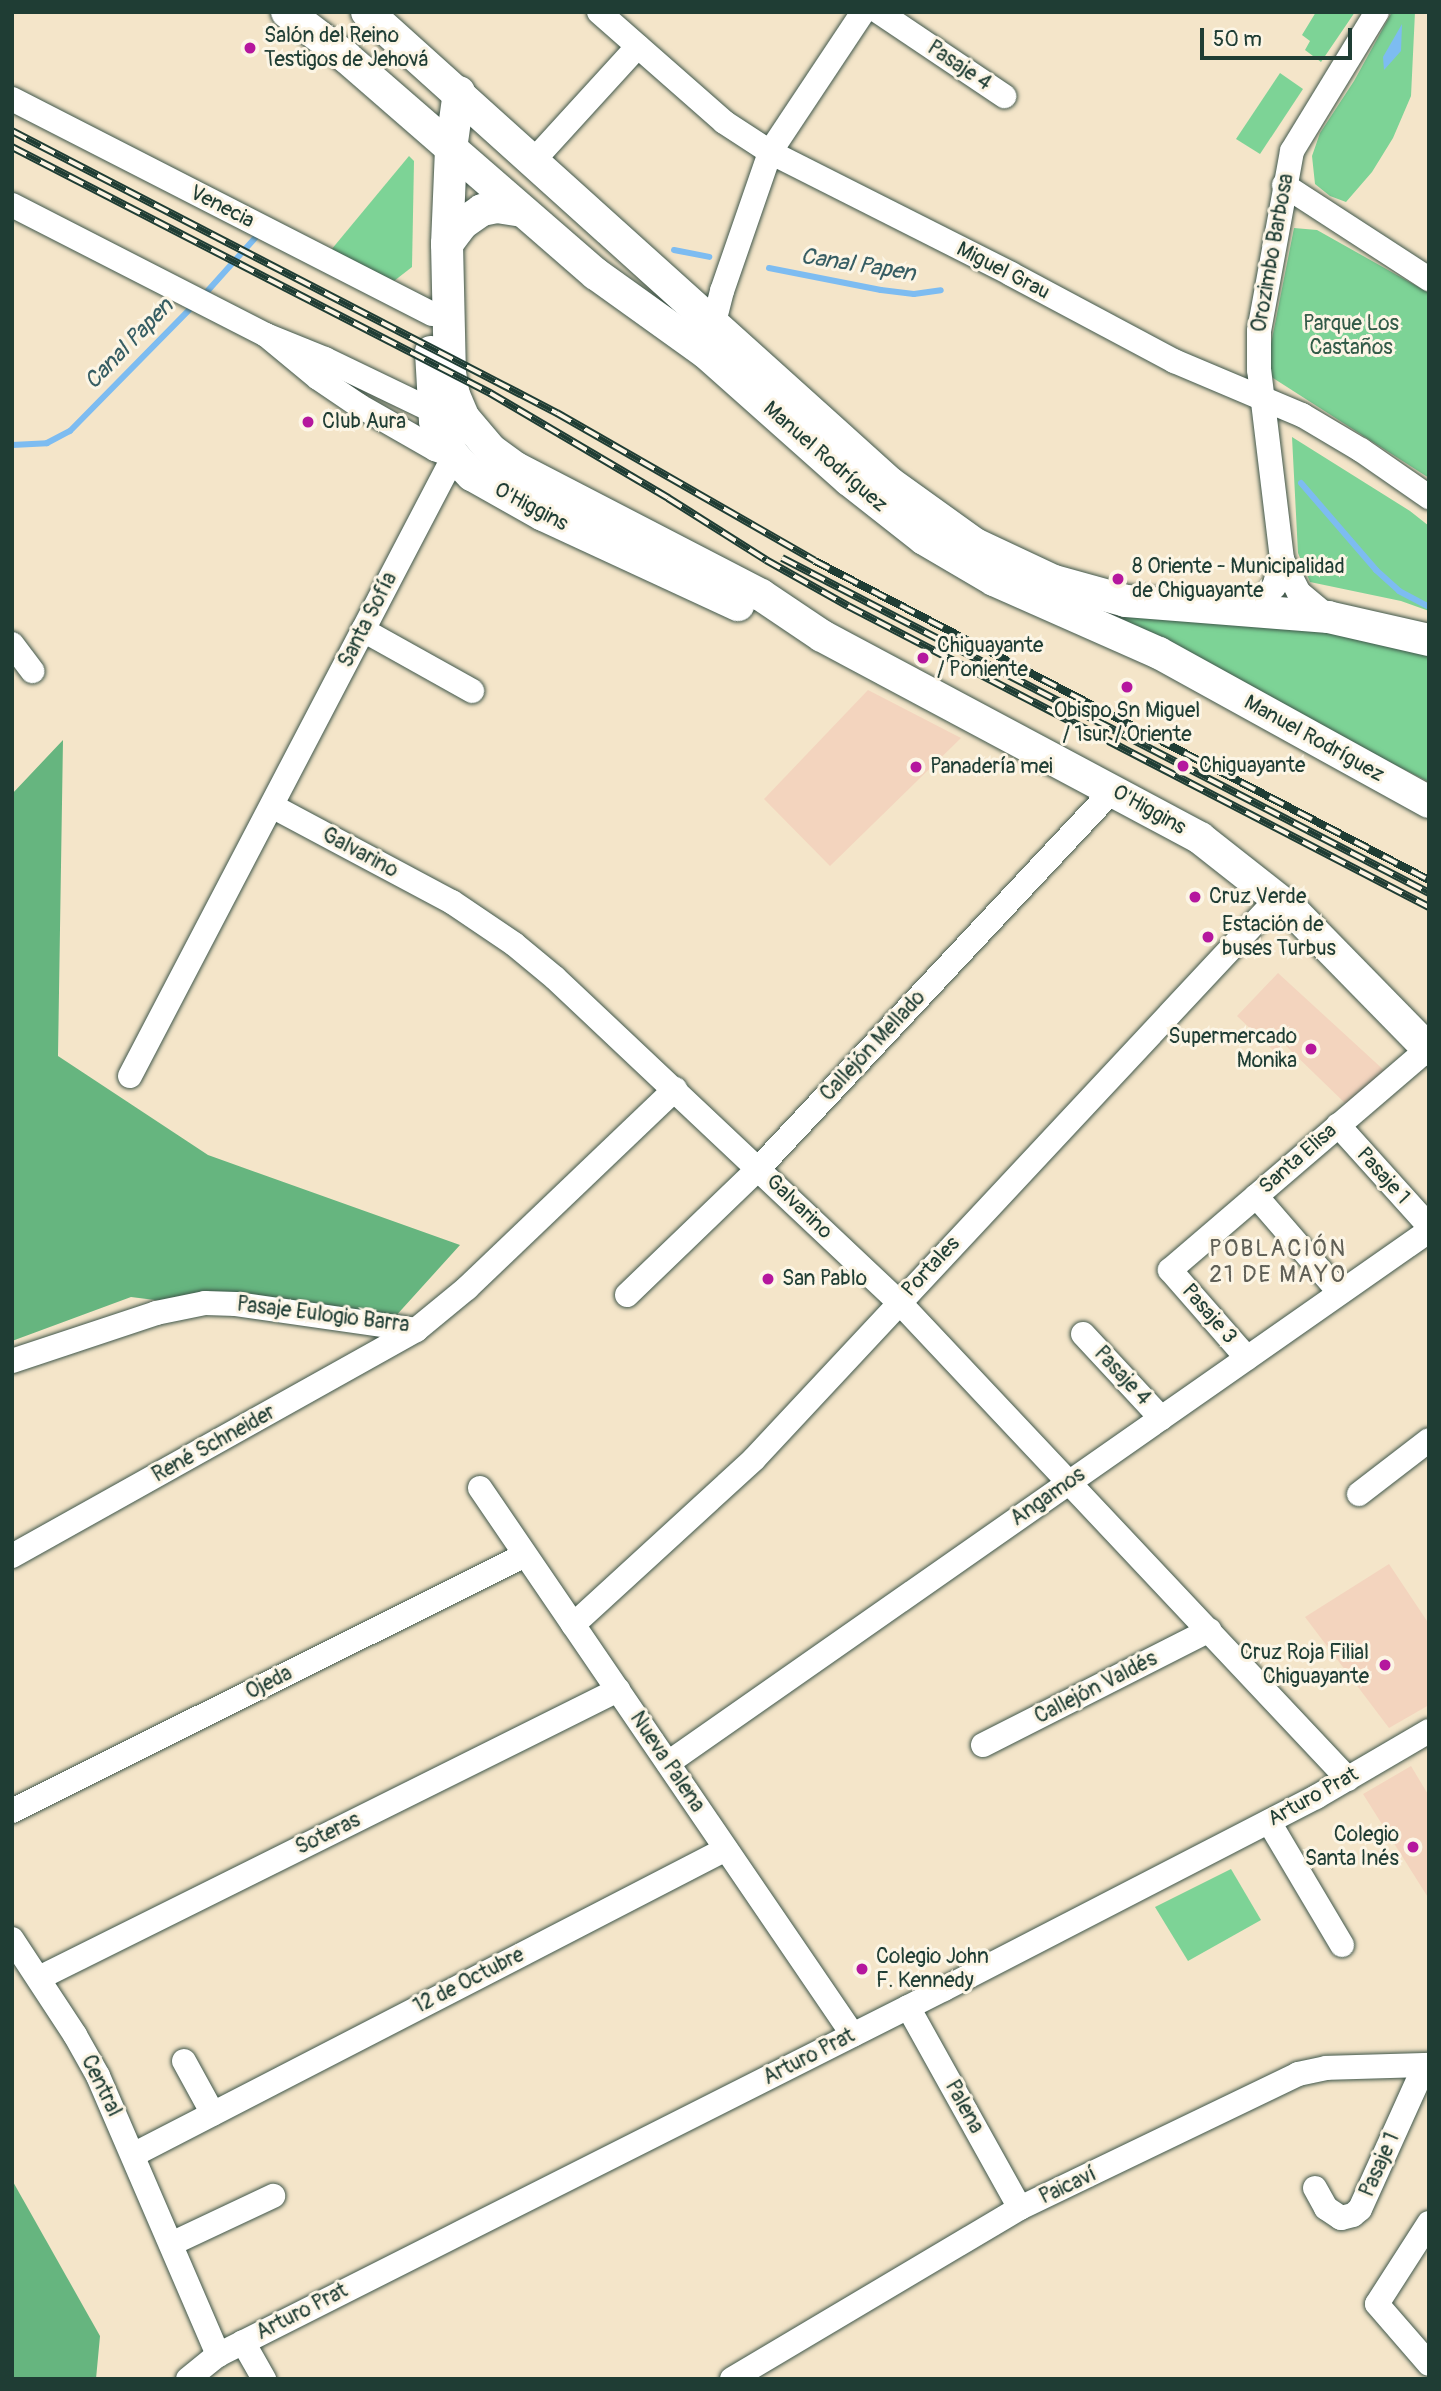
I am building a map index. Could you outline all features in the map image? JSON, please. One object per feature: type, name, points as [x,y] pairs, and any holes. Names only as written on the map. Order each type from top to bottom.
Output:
[{"type":"main road","name":"Manuel Rodríguez","points":[[287,12],[346,57],[596,274],[710,339],[901,492],[941,522],[997,556],[1054,581],[1113,598],[1328,617],[1429,640]]},
{"type":"main road","name":"Manuel Rodríguez","points":[[368,12],[534,160],[857,488],[899,522],[994,580],[1159,653],[1429,802]]},
{"type":"main road","name":"Santa Sofía","points":[[441,431],[432,314],[442,142],[458,92]]},
{"type":"main road","name":"Santa Sofía","points":[[441,431],[454,395],[450,373],[442,142]]},
{"type":"main road","points":[[447,244],[462,224],[482,210],[497,207],[521,211]]},
{"type":"main road","name":"O'Higgins","points":[[441,431],[491,450],[516,468],[761,595],[822,636],[1200,838],[1278,898],[1428,1050]]},
{"type":"street","name":"Miguel Grau","points":[[599,12],[724,122],[770,152],[1011,274],[1174,361],[1302,415],[1361,450],[1429,498]]},
{"type":"street","points":[[710,339],[770,152],[863,12]]},
{"type":"street","name":"Pasaje 4","points":[[878,12],[1004,96]]},
{"type":"street","name":"Orozimbo Barbosa","points":[[1328,617],[1299,593],[1282,559],[1258,351],[1259,331],[1284,186],[1297,138],[1377,12]]},
{"type":"street","points":[[534,160],[638,47]]},
{"type":"street","name":"Venecia","points":[[12,99],[432,314]]},
{"type":"street","points":[[1284,186],[1429,279]]},
{"type":"street","name":"O'Higgins","points":[[12,205],[266,335],[325,359],[441,431]]},
{"type":"street","name":"O'Higgins","points":[[266,335],[318,378],[441,431]]},
{"type":"street","name":"Santa Sofía","points":[[130,1076],[363,630],[441,431]]},
{"type":"street","name":"Orozimbo Barbosa","points":[[1252,612],[1271,593],[1282,559]]},
{"type":"street","points":[[363,630],[471,691]]},
{"type":"street","points":[[12,644],[32,671]]},
{"type":"street","name":"Callejón Mellado","points":[[627,1295],[758,1168],[1113,790]]},
{"type":"street","name":"Galvarino","points":[[272,806],[421,885],[484,922],[535,961],[675,1089],[899,1302],[1348,1779]]},
{"type":"street","name":"Portales","points":[[573,1625],[754,1459],[1278,898]]},
{"type":"street","name":"Santa Elisa","points":[[1170,1270],[1428,1050]]},
{"type":"street","name":"Pasaje Eulogio Barra","points":[[12,1361],[164,1310],[205,1303],[236,1304],[416,1330],[467,1288],[675,1089]]},
{"type":"street","name":"Pasaje 1","points":[[1338,1125],[1429,1228]]},
{"type":"street","points":[[1256,1196],[1340,1293]]},
{"type":"street","name":"Angamos","points":[[668,1763],[1429,1228]]},
{"type":"street","name":"Pasaje 3","points":[[1170,1270],[1247,1358]]},
{"type":"street","name":"René Schneider","points":[[12,1556],[416,1330]]},
{"type":"street","name":"Pasaje 4","points":[[1083,1334],[1161,1418]]},
{"type":"street","points":[[1359,1494],[1429,1440]]},
{"type":"street","name":"Nueva Palena","points":[[480,1488],[853,2035]]},
{"type":"street","name":"Ojeda","points":[[12,1811],[525,1555]]},
{"type":"street","name":"Callejón Valdés","points":[[983,1745],[1210,1630]]},
{"type":"street","name":"Soteras","points":[[39,1978],[618,1690]]},
{"type":"street","name":"Arturo Prat","points":[[188,2379],[218,2355],[1269,1822],[1429,1731]]},
{"type":"street","points":[[1269,1822],[1342,1945]]},
{"type":"street","name":"12 de Octubre","points":[[133,2155],[726,1849]]},
{"type":"street","name":"Central","points":[[12,1938],[92,2066],[218,2355]]},
{"type":"street","name":"Palena","points":[[908,2007],[1020,2208]]},
{"type":"street","points":[[184,2061],[213,2114]]},
{"type":"street","name":"Pasaje 1","points":[[1315,2188],[1326,2208],[1340,2217],[1353,2216],[1360,2209],[1427,2065]]},
{"type":"street","name":"Paicaví","points":[[732,2379],[760,2372],[1020,2208],[1298,2074],[1326,2068],[1427,2065]]},
{"type":"street","points":[[171,2244],[273,2196]]},
{"type":"street","points":[[1429,2222],[1377,2304],[1429,2364]]},
{"type":"street","points":[[243,2342],[264,2379]]},
{"type":"shaded area","points":[[868,690],[961,738],[830,866],[764,799]]},
{"type":"shaded area","points":[[1278,973],[1387,1073],[1349,1107],[1284,1044],[1275,1052],[1237,1016]]},
{"type":"shaded area","name":"Cruz Roja Filial Chiguayante","points":[[1389,1564],[1429,1624],[1429,1705],[1389,1728],[1305,1617]]},
{"type":"shaded area","name":"Colegio Santa Inés","points":[[1411,1766],[1429,1796],[1429,1899],[1363,1794]]},
{"type":"green space","points":[[1316,12],[1355,12],[1321,62],[1305,50],[1310,41],[1302,35]]},
{"type":"green space","points":[[1392,12],[1415,12],[1411,96],[1393,138],[1372,172],[1346,202],[1330,196],[1315,184],[1312,156],[1320,133],[1354,81]]},
{"type":"green space","points":[[1280,73],[1303,89],[1260,154],[1236,139]]},
{"type":"green space","points":[[409,156],[414,161],[412,267],[394,281],[331,250]]},
{"type":"green space","name":"Parque Los Castaños","points":[[1294,228],[1317,230],[1429,293],[1429,478],[1273,378],[1267,364]]},
{"type":"green space","points":[[1292,437],[1410,511],[1429,526],[1429,611],[1401,601],[1310,582],[1298,553]]},
{"type":"green space","points":[[1054,592],[1353,633],[1429,652],[1429,782]]},
{"type":"green space","points":[[63,740],[58,1056],[208,1155],[460,1245],[384,1329],[131,1297],[12,1341],[12,794]]},
{"type":"green space","points":[[1231,1869],[1261,1920],[1188,1961],[1155,1907]]},
{"type":"green space","points":[[12,2180],[100,2336],[96,2379],[12,2379]]},
{"type":"water","points":[[1402,24],[1401,51],[1384,70],[1383,57]]},
{"type":"waterway","name":"Canal Papen","points":[[203,296],[256,237]]},
{"type":"waterway","name":"Canal Papen","points":[[674,250],[709,257]]},
{"type":"waterway","name":"Canal Papen","points":[[769,268],[881,290],[914,294],[941,290]]},
{"type":"waterway","name":"Canal Papen","points":[[12,445],[47,443],[70,431],[195,304]]},
{"type":"waterway","name":"Canal Papen","points":[[1301,483],[1376,570],[1399,591],[1429,607]]},
{"type":"railway","points":[[12,131],[557,413],[815,561],[1429,880]]},
{"type":"railway","points":[[12,147],[490,393],[668,498],[766,560],[848,606],[1429,907]]},
{"type":"railway","points":[[782,558],[1429,893]]},
{"type":"place","name":"Salón del Reino Testigos de Jehová","points":[[250,48]]},
{"type":"place","name":"Club Aura","points":[[308,422]]},
{"type":"place","name":"8 Oriente - Municipalidad de Chiguayante","points":[[1118,579]]},
{"type":"place","name":"Chiguayante / Poniente","points":[[923,658]]},
{"type":"place","name":"Obispo Sn Miguel / 1sur / Oriente","points":[[1127,687]]},
{"type":"place","name":"Chiguayante","points":[[1183,766]]},
{"type":"place","name":"Panadería mei","points":[[916,767]]},
{"type":"place","name":"Cruz Verde","points":[[1195,897]]},
{"type":"place","name":"Estación de buses Turbus","points":[[1208,937]]},
{"type":"place","name":"Supermercado Monika","points":[[1311,1049]]},
{"type":"place","name":"San Pablo","points":[[768,1279]]},
{"type":"place","name":"Cruz Roja Filial Chiguayante","points":[[1385,1665]]},
{"type":"place","name":"Colegio Santa Inés","points":[[1413,1847]]},
{"type":"place","name":"Colegio John F. Kennedy","points":[[862,1969]]},
{"type":"district","name":"POBLACIÓN 21 DE MAYO","points":[[1278,1262]]}]
